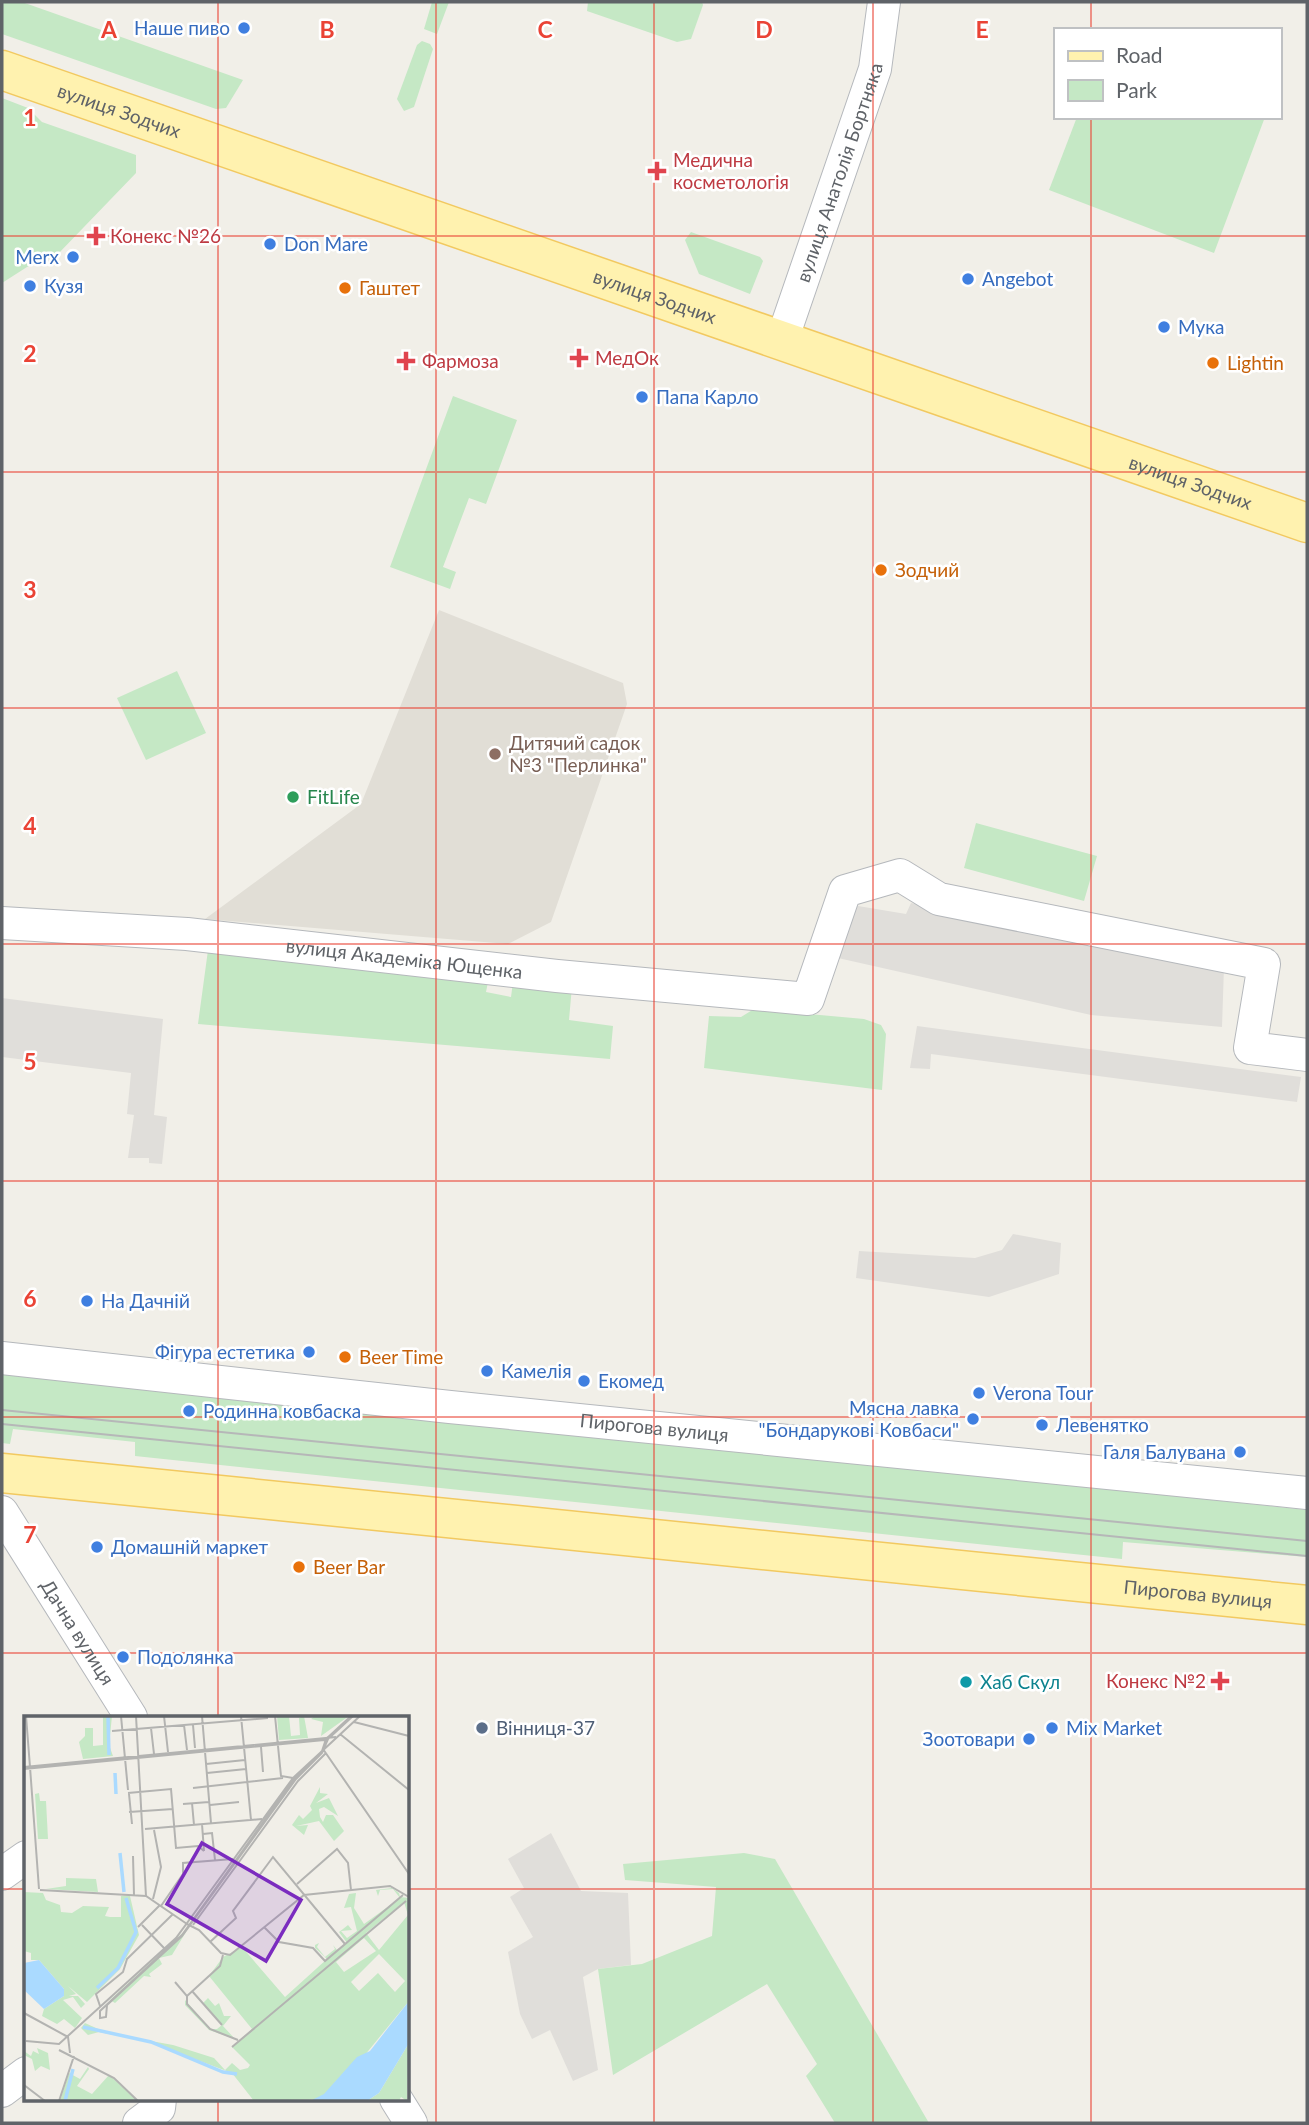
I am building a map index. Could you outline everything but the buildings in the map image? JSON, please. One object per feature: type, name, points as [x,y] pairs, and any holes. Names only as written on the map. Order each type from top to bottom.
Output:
[{"type":"main road","name":"вулиця Зодчих","points":[[2,70],[1307,523]]},
{"type":"main road","name":"Пирогова вулиця","points":[[2,1473],[1307,1605]]},
{"type":"street","name":"вулиця Анатолія Бортняка","points":[[782,340],[875,69],[884,2]]},
{"type":"street","name":"вулиця Академіка Ющенка","points":[[2,923],[187,934],[557,976],[808,999],[845,891],[900,875],[939,899],[1264,964],[1250,1048],[1307,1055]]},
{"type":"street","name":"Пирогова вулиця","points":[[2,1359],[517,1414],[1307,1493]]},
{"type":"street","name":"Дачна вулиця","points":[[2,1512],[130,1716]]},
{"type":"street","points":[[2,1874],[24,1858]]},
{"type":"street","points":[[2,2091],[24,2074]]},
{"type":"street","points":[[139,2123],[159,2108],[160,2100]]},
{"type":"street","points":[[397,2100],[411,2123]]},
{"type":"shaded area","name":"Дитячий садок №3 \"Перлинка\"","points":[[439,610],[623,683],[627,704],[551,922],[508,944],[205,919],[361,804]]},
{"type":"shaded area","points":[[911,903],[1224,967],[1222,1027],[1091,1015],[838,958],[847,912],[858,906],[906,914]]},
{"type":"shaded area","points":[[2,998],[163,1019],[154,1115],[167,1117],[162,1164],[149,1163],[149,1158],[128,1158],[134,1115],[127,1114],[131,1073],[2,1057]]},
{"type":"shaded area","points":[[917,1026],[1301,1077],[1297,1102],[931,1054],[930,1069],[910,1068]]},
{"type":"shaded area","points":[[1013,1234],[1061,1243],[1059,1274],[989,1297],[856,1278],[859,1251],[975,1258],[1002,1250]]},
{"type":"shaded area","points":[[551,1833],[581,1891],[628,1893],[631,1965],[598,1969],[583,1977],[598,2070],[573,2081],[550,2030],[532,2039],[520,2014],[508,1952],[533,1937],[510,1897],[524,1888],[508,1859]]},
{"type":"green space","points":[[2,2],[22,2],[243,80],[226,108],[216,109],[2,34]]},
{"type":"green space","points":[[432,2],[449,2],[437,34],[424,29]]},
{"type":"green space","points":[[588,2],[702,2],[703,5],[691,39],[677,42],[587,11]]},
{"type":"green space","points":[[422,41],[430,44],[433,49],[414,107],[404,111],[397,99],[417,45]]},
{"type":"green space","points":[[2,98],[28,108],[42,122],[136,155],[136,173],[57,255],[27,267],[2,283]]},
{"type":"green space","points":[[1076,119],[1264,119],[1214,253],[1049,190]]},
{"type":"green space","points":[[691,232],[760,257],[763,261],[750,294],[699,274],[685,240]]},
{"type":"green space","points":[[453,396],[517,420],[486,504],[469,498],[443,567],[456,572],[450,589],[390,567]]},
{"type":"green space","points":[[177,671],[206,733],[146,760],[117,698]]},
{"type":"green space","points":[[976,823],[1097,856],[1084,901],[964,868]]},
{"type":"green space","points":[[208,950],[488,982],[486,992],[511,997],[513,982],[572,986],[569,1020],[613,1026],[610,1059],[198,1024]]},
{"type":"green space","points":[[754,1009],[864,1019],[881,1025],[886,1034],[882,1090],[704,1068],[709,1016],[741,1017]]},
{"type":"green space","points":[[2,1373],[1307,1510],[1307,1557],[1123,1542],[1122,1559],[135,1456],[135,1442],[13,1429],[10,1444],[2,1443]]},
{"type":"green space","points":[[744,1853],[775,1859],[929,2123],[835,2123],[806,2076],[817,2064],[767,1984],[613,2075],[598,1969],[642,1964],[712,1936],[716,1887],[625,1880],[623,1864]]},
{"type":"tram line","points":[[2,1410],[1307,1541]]},
{"type":"tram line","points":[[2,1424],[1307,1556]]},
{"type":"place","name":"Наше пиво","points":[[244,28]]},
{"type":"place","name":"Медична косметологія","points":[[657,171]]},
{"type":"place","name":"Конекс №26","points":[[96,236]]},
{"type":"place","name":"Don Mare","points":[[270,244]]},
{"type":"place","name":"Merx","points":[[73,257]]},
{"type":"place","name":"Angebot","points":[[968,279]]},
{"type":"place","name":"Кузя","points":[[30,286]]},
{"type":"place","name":"Гаштет","points":[[345,288]]},
{"type":"place","name":"Мука","points":[[1164,327]]},
{"type":"place","name":"МедОк","points":[[579,358]]},
{"type":"place","name":"Фармоза","points":[[406,361]]},
{"type":"place","name":"Lightin","points":[[1213,363]]},
{"type":"place","name":"Папа Карло","points":[[642,397]]},
{"type":"place","name":"Зодчий","points":[[881,570]]},
{"type":"place","name":"Дитячий садок №3 \"Перлинка\"","points":[[495,754]]},
{"type":"place","name":"FitLife","points":[[293,797]]},
{"type":"place","name":"На Дачній","points":[[87,1301]]},
{"type":"place","name":"Фігура естетика","points":[[309,1352]]},
{"type":"place","name":"Beer Time","points":[[345,1357]]},
{"type":"place","name":"Камелія","points":[[487,1371]]},
{"type":"place","name":"Екомед","points":[[584,1381]]},
{"type":"place","name":"Verona Tour","points":[[979,1393]]},
{"type":"place","name":"Родинна ковбаска","points":[[189,1411]]},
{"type":"place","name":"Мясна лавка \"Бондарукові Ковбаси\"","points":[[973,1419]]},
{"type":"place","name":"Левенятко","points":[[1042,1425]]},
{"type":"place","name":"Галя Балувана","points":[[1240,1452]]},
{"type":"place","name":"Домашній маркет","points":[[97,1547]]},
{"type":"place","name":"Beer Bar","points":[[299,1567]]},
{"type":"place","name":"Подолянка","points":[[123,1657]]},
{"type":"place","name":"Конекс №2","points":[[1220,1681]]},
{"type":"place","name":"Хаб Скул","points":[[966,1682]]},
{"type":"place","name":"Вінниця-37","points":[[482,1728]]},
{"type":"place","name":"Mix Market","points":[[1052,1728]]},
{"type":"place","name":"Зоотовари","points":[[1029,1739]]}]
